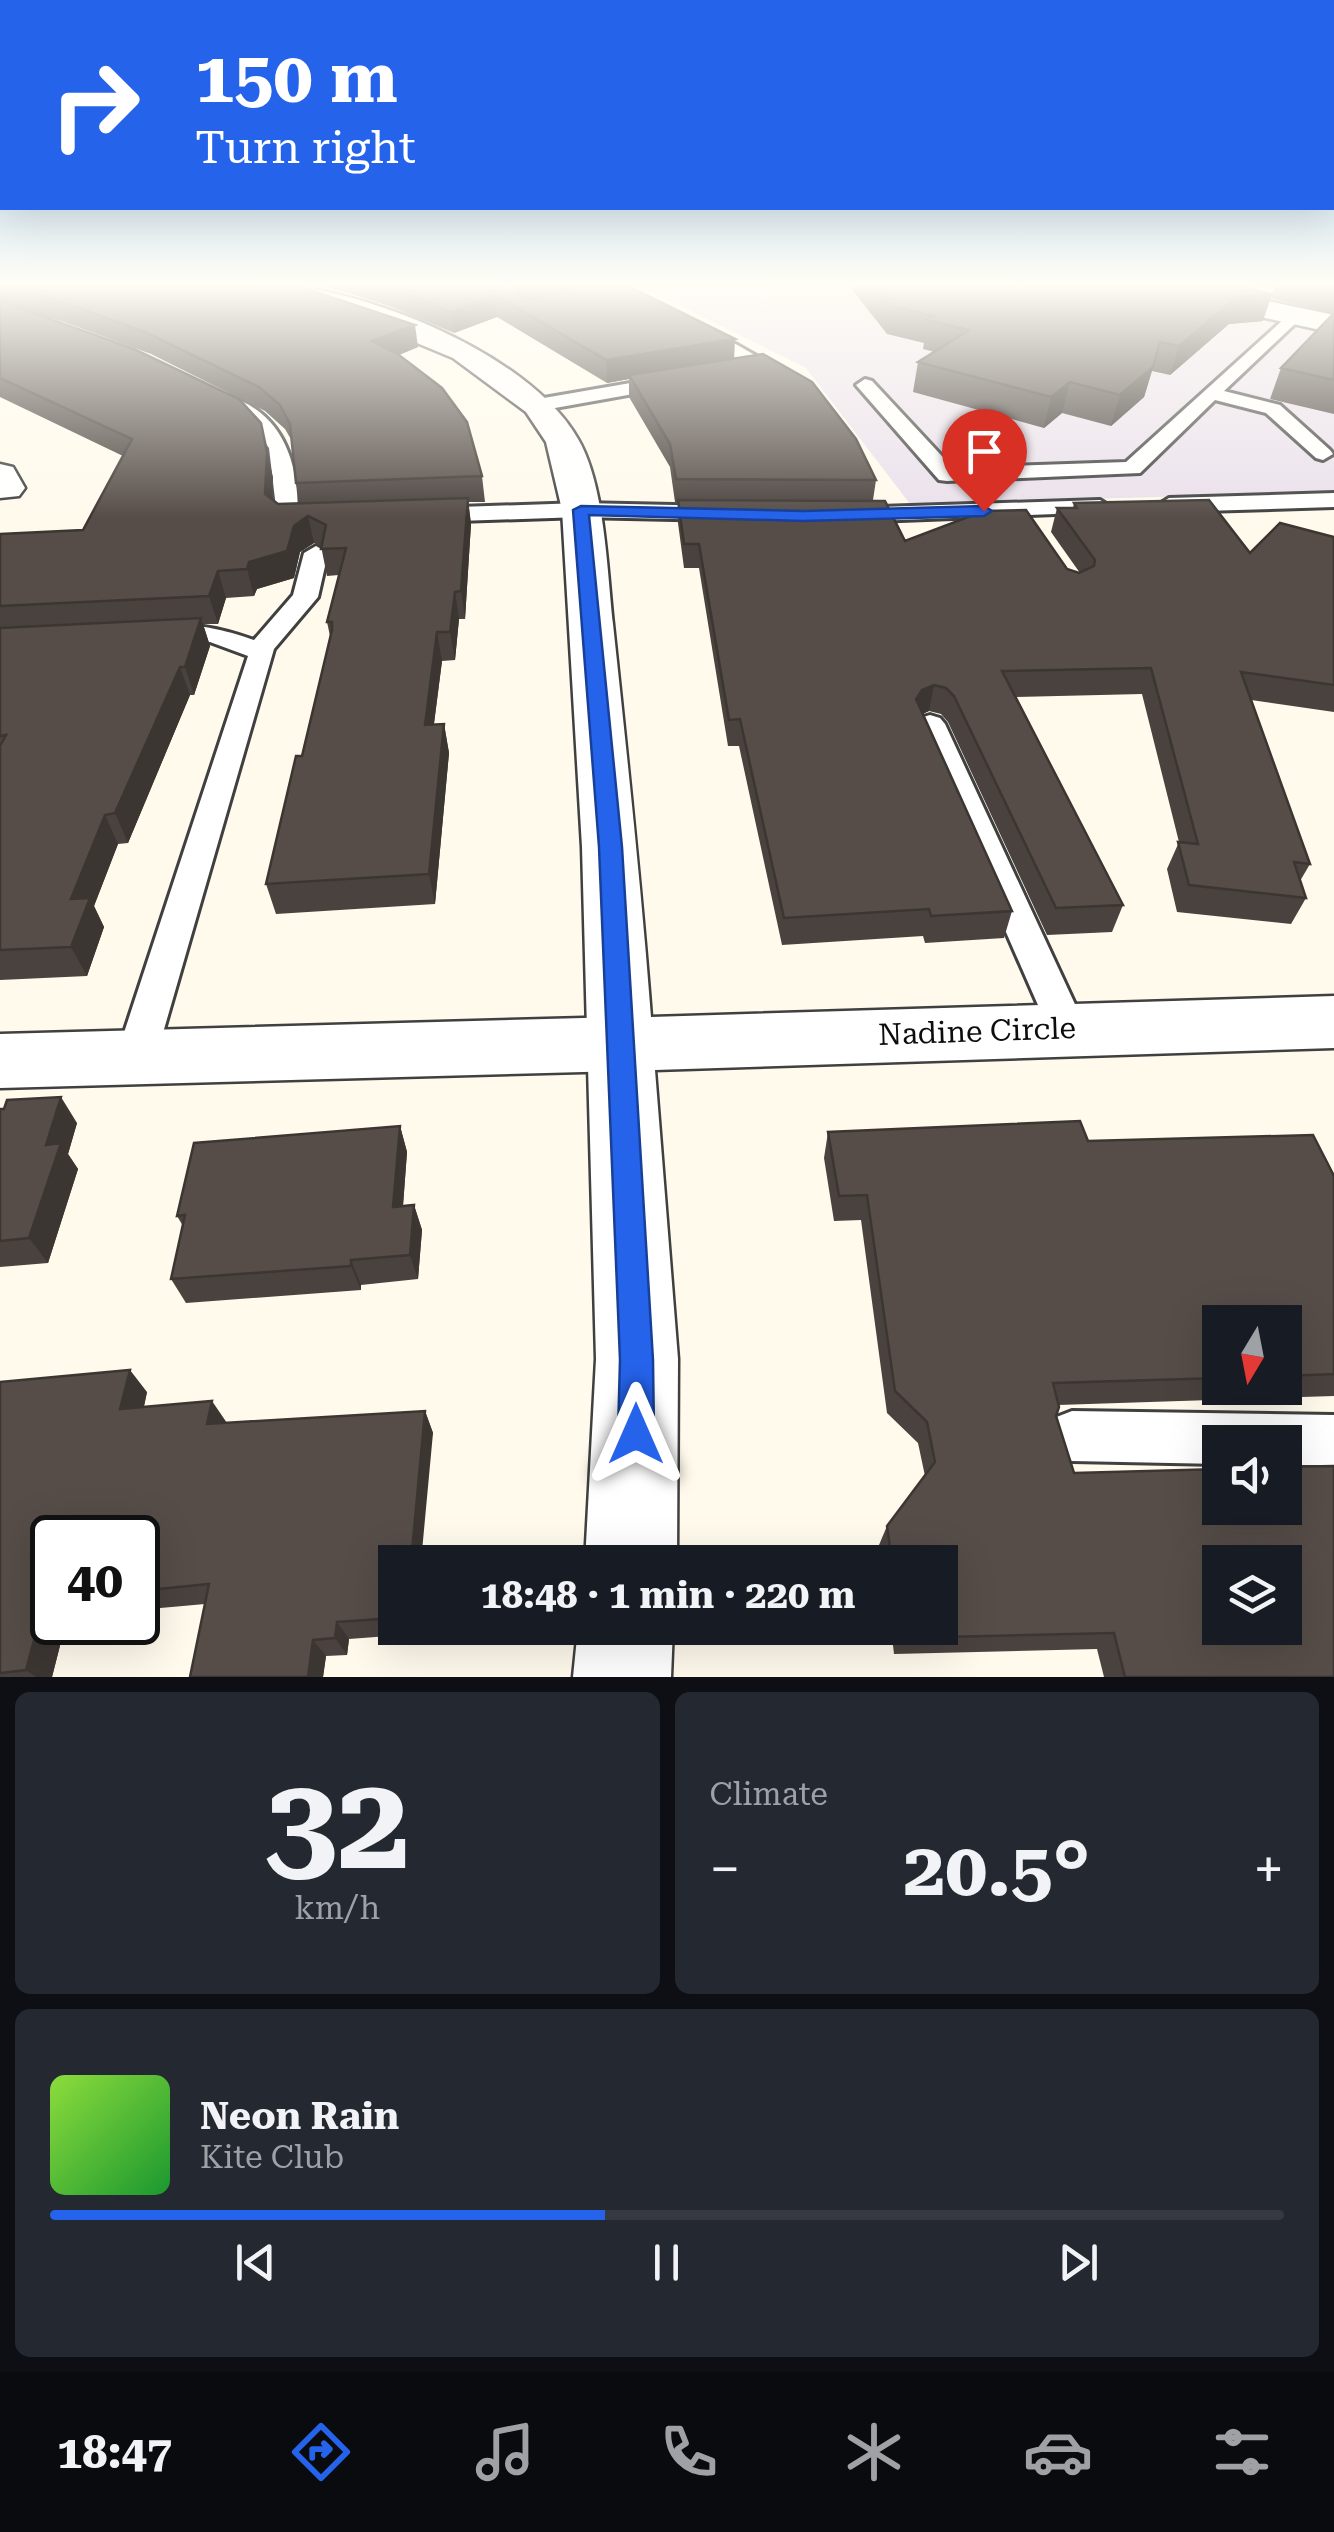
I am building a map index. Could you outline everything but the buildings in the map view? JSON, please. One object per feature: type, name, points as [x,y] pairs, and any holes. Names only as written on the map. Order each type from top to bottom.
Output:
[{"type":"street","points":[[479,361],[538,405],[563,442],[581,510],[610,847],[621,1044],[636,1360],[631,1545]]},
{"type":"street","name":"Nadine Circle","points":[[0,1061],[1334,1022]]},
{"type":"street","points":[[622,1677],[625,1645]]},
{"type":"lane","points":[[724,372],[761,366],[754,361]]},
{"type":"lane","points":[[865,386],[947,475],[1132,468],[1246,361]]},
{"type":"lane","points":[[538,405],[688,379]]},
{"type":"lane","points":[[203,389],[272,431],[288,480],[286,520],[345,518]]},
{"type":"lane","points":[[1212,394],[1272,409],[1323,454]]},
{"type":"lane","points":[[822,516],[1334,500]]},
{"type":"lane","points":[[404,516],[581,510],[738,513]]},
{"type":"lane","points":[[1020,510],[1042,540]]},
{"type":"lane","points":[[259,650],[304,597],[316,553]]},
{"type":"lane","points":[[135,638],[213,634],[263,652],[136,1057]]},
{"type":"lane","points":[[930,724],[1066,1028]]},
{"type":"lane","points":[[1072,1436],[1334,1440]]},
{"type":"shaded area","points":[[792,361],[1334,361],[1334,492],[910,504],[806,368]]},
{"type":"route","points":[[636,1434],[636,1360],[610,847],[581,510],[803,516],[984,511]]}]
